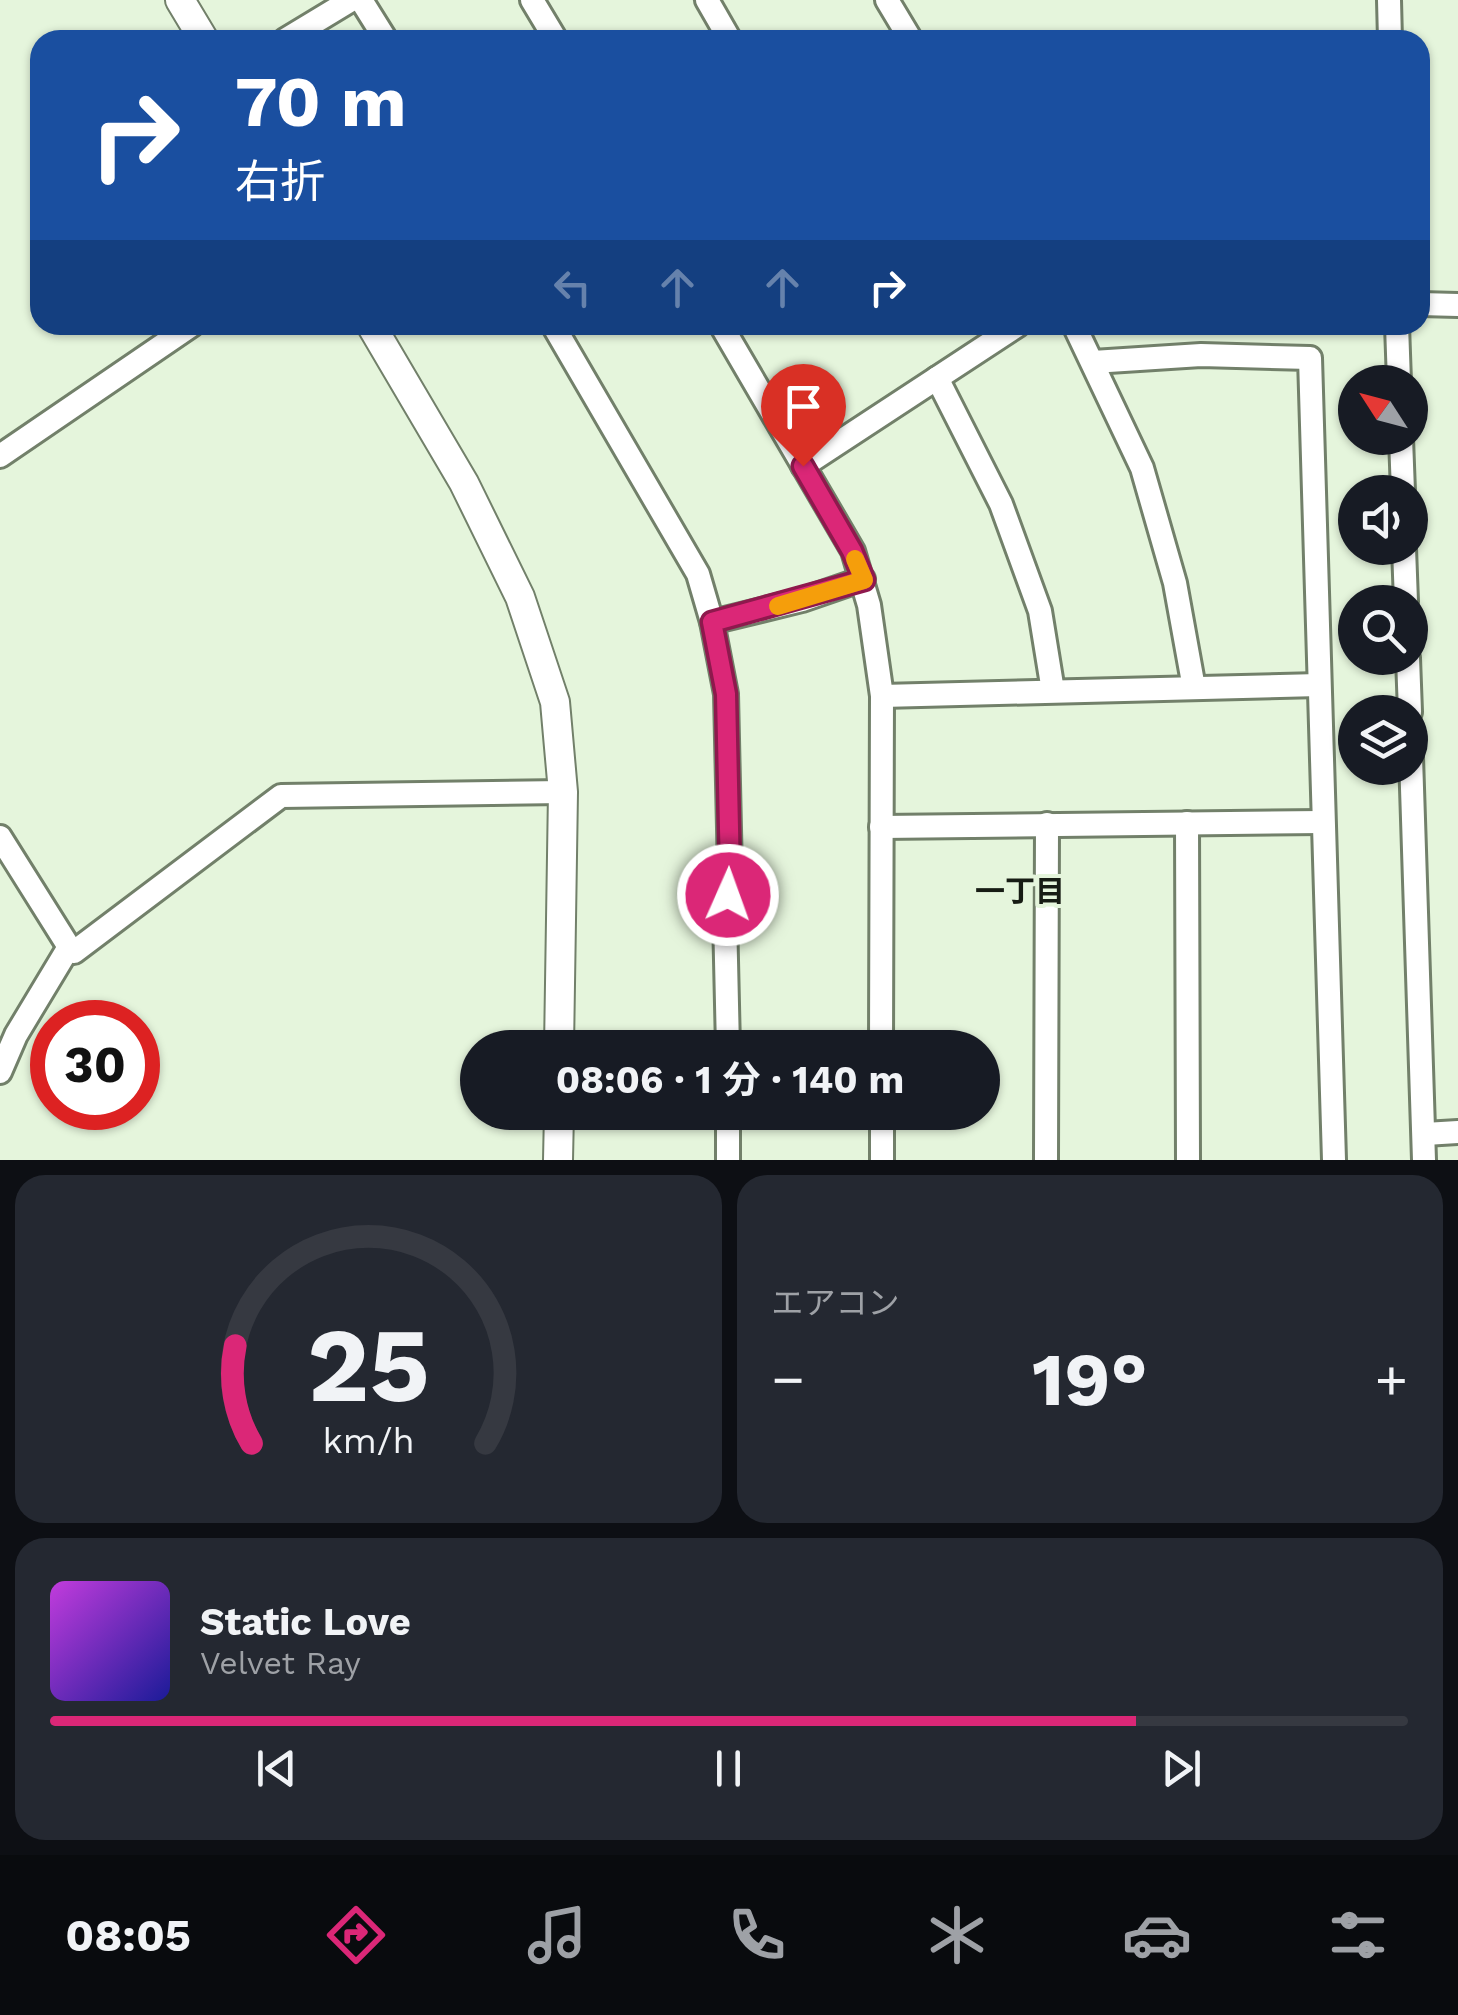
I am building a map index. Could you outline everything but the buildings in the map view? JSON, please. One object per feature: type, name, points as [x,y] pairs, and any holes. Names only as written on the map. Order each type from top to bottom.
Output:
[{"type":"street","points":[[180,0],[198,30]]},
{"type":"street","points":[[302,30],[351,0]]},
{"type":"street","points":[[361,0],[380,30]]},
{"type":"street","points":[[532,0],[550,30]]},
{"type":"street","points":[[706,0],[724,30]]},
{"type":"street","points":[[888,0],[905,30]]},
{"type":"street","points":[[1389,0],[1390,30]]},
{"type":"street","points":[[1430,304],[1458,305]]},
{"type":"street","points":[[0,456],[177,335]]},
{"type":"street","points":[[377,335],[464,483],[520,597],[555,702],[563,792],[560,1030]]},
{"type":"street","points":[[559,335],[698,574],[712,622],[726,694],[730,873],[725,916],[728,1030]]},
{"type":"street","points":[[732,335],[852,551],[864,580],[882,696],[881,1030]]},
{"type":"street","points":[[803,466],[1003,335]]},
{"type":"street","points":[[1079,335],[1142,468],[1175,584],[1194,688]]},
{"type":"street","points":[[1397,335],[1398,365]]},
{"type":"street","points":[[1093,362],[1200,355],[1310,358],[1334,1160]]},
{"type":"street","points":[[937,378],[1001,504],[1040,612],[1053,691]]},
{"type":"street","points":[[712,622],[864,580]]},
{"type":"street","points":[[882,696],[1319,685]]},
{"type":"street","points":[[1412,785],[1424,1160]]},
{"type":"street","points":[[0,837],[74,952],[281,796],[563,792]]},
{"type":"street","points":[[881,827],[1322,822]]},
{"type":"street","points":[[1186,823],[1188,1160]]},
{"type":"street","points":[[1046,1160],[1047,824]]},
{"type":"street","points":[[0,1072],[16,1036],[69,947]]},
{"type":"street","points":[[558,1130],[558,1160]]},
{"type":"street","points":[[728,1130],[728,1160]]},
{"type":"street","points":[[882,1130],[882,1160]]},
{"type":"street","points":[[1424,1134],[1458,1132]]},
{"type":"slow traffic","points":[[778,606],[864,580],[855,559]]},
{"type":"district","name":"一丁目","points":[[1020,891]]},
{"type":"route","points":[[728,895],[726,694],[712,622],[864,580],[852,551],[803,466]]}]
